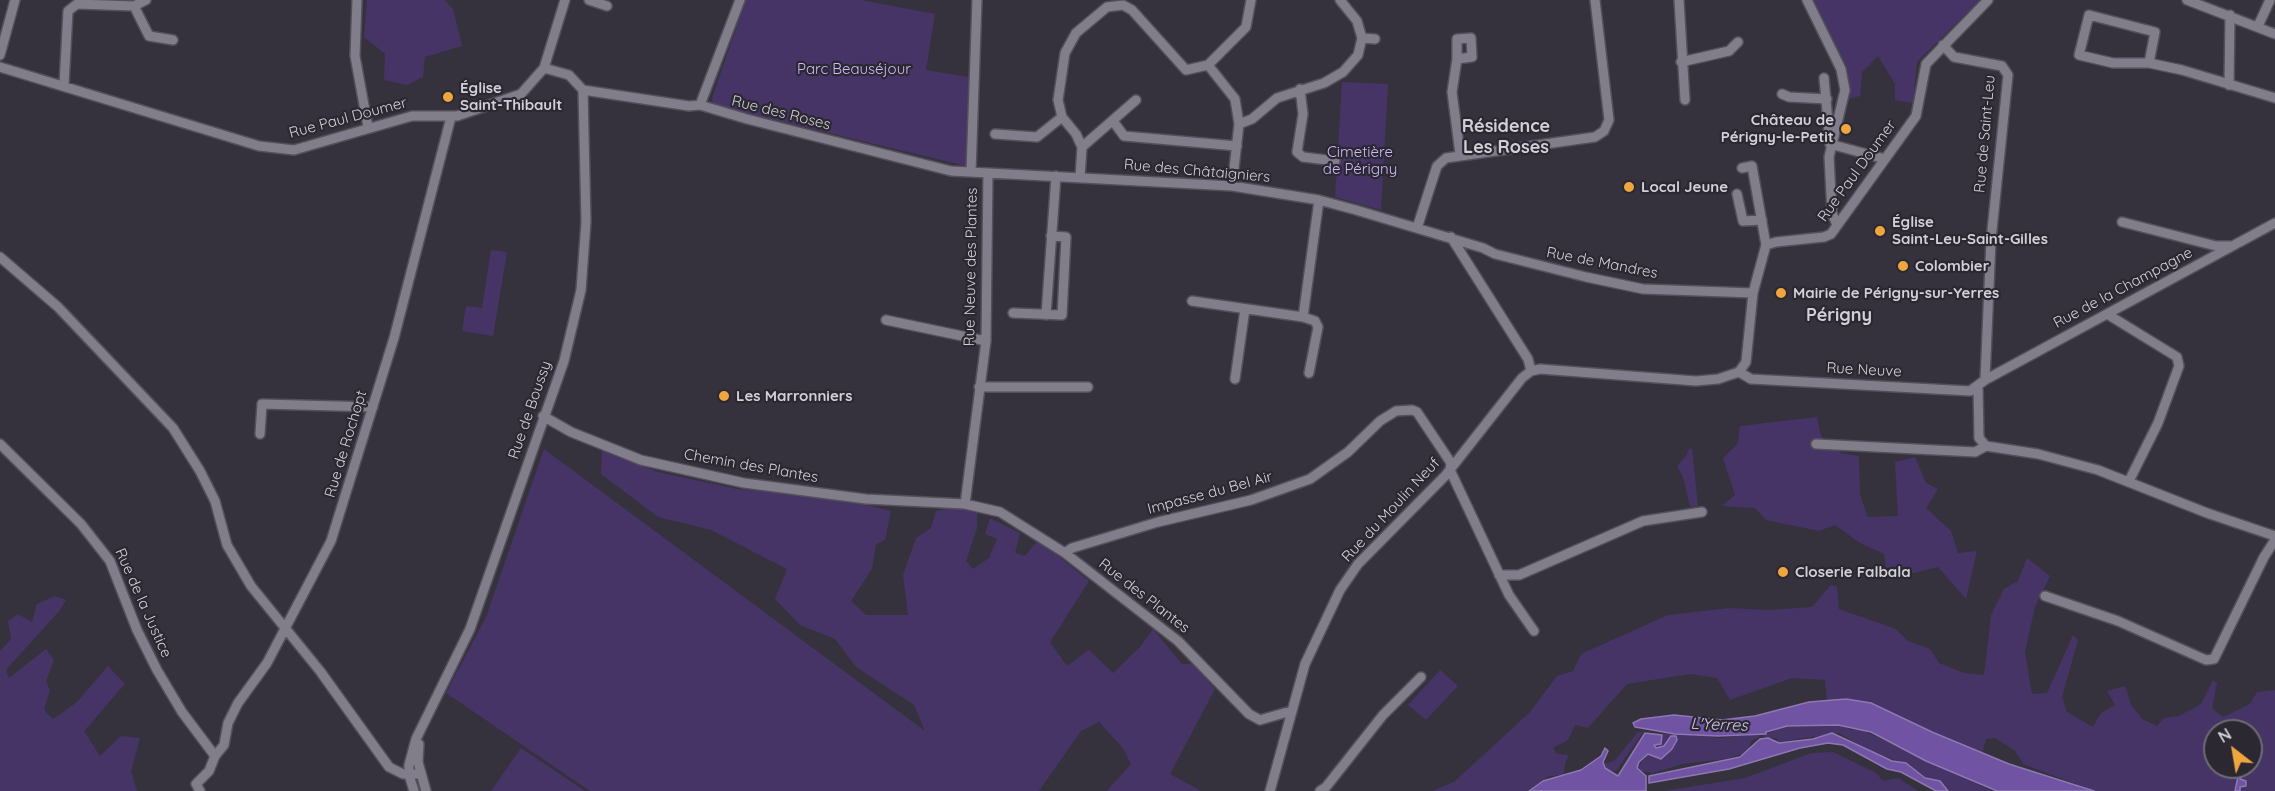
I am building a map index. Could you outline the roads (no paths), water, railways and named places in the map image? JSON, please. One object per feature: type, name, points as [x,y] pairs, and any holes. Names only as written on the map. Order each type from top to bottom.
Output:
[{"type":"street","points":[[0,55],[15,0]]},
{"type":"street","points":[[64,85],[68,11],[77,4],[134,6],[146,0]]},
{"type":"street","points":[[357,0],[355,56],[368,127]]},
{"type":"street","points":[[565,0],[544,68],[569,75],[583,90]]},
{"type":"street","points":[[589,0],[607,6]]},
{"type":"street","points":[[700,105],[740,0]]},
{"type":"street","points":[[971,172],[977,0]]},
{"type":"street","points":[[1080,177],[1082,147],[1076,134],[1062,117],[1058,100],[1065,53],[1076,33],[1107,7],[1123,5],[1132,10],[1185,70],[1208,65],[1246,27],[1251,0]]},
{"type":"street","points":[[1239,124],[1252,119],[1277,98],[1324,83],[1343,72],[1358,55],[1362,38],[1357,21],[1340,0]]},
{"type":"street","points":[[1417,228],[1437,166],[1446,158],[1460,154],[1595,137],[1604,131],[1609,120],[1595,0]]},
{"type":"street","points":[[1679,0],[1685,100]]},
{"type":"street","points":[[1807,0],[1841,69],[1845,90],[1829,156],[1832,213],[1837,225]]},
{"type":"street","name":"Rue Paul Doumer","points":[[1766,245],[1831,234],[1916,116],[1926,64],[1988,0]]},
{"type":"street","points":[[2187,0],[2275,34]]},
{"type":"street","points":[[2258,27],[2270,0]]},
{"type":"street","points":[[134,6],[149,36],[173,40]]},
{"type":"street","points":[[2149,63],[2155,32],[2089,15],[2079,55],[2113,63],[2149,63],[2182,70],[2275,98]]},
{"type":"street","points":[[2229,85],[2230,15]]},
{"type":"street","points":[[1362,38],[1375,39]]},
{"type":"street","points":[[1681,62],[1729,51],[1738,42]]},
{"type":"street","name":"Rue de Saint-Leu","points":[[1943,45],[1954,57],[2002,66],[2008,75],[1991,240],[1981,383],[1979,438],[1986,446]]},
{"type":"street","points":[[1457,58],[1452,92],[1460,154]]},
{"type":"street","points":[[1208,65],[1235,99],[1239,124],[1232,186]]},
{"type":"street","name":"Rue Paul Doumer","points":[[0,68],[64,85],[259,146],[294,150],[412,116],[451,117],[521,94],[544,68]]},
{"type":"street","points":[[1824,78],[1830,144],[1885,159]]},
{"type":"street","points":[[1300,89],[1303,114],[1298,152],[1303,157],[1335,160]]},
{"type":"street","name":"Rue des Roses","points":[[583,90],[689,106],[700,105],[951,171],[971,172]]},
{"type":"street","name":"Rue de Boussy","points":[[426,722],[470,629],[564,361],[581,290],[586,222],[583,90]]},
{"type":"street","points":[[1782,94],[1789,97],[1827,99]]},
{"type":"street","points":[[1082,147],[1136,100]]},
{"type":"street","name":"Rue de Rochopt","points":[[216,756],[224,745],[228,723],[238,703],[267,663],[331,541],[394,338],[451,117]]},
{"type":"street","points":[[995,134],[1037,137],[1062,117]]},
{"type":"street","points":[[1113,121],[1124,136],[1237,146]]},
{"type":"street","points":[[1451,237],[1528,359],[1532,371],[1551,370],[1688,381],[1718,379],[1739,372],[1746,362],[1753,292],[1766,245],[1752,166],[1743,168]]},
{"type":"street","name":"Rue des Châtaigniers","points":[[971,172],[1232,186],[1319,200],[1451,237]]},
{"type":"street","name":"Rue Neuve des Plantes","points":[[965,504],[986,341],[988,173]]},
{"type":"street","points":[[1046,315],[1056,176]]},
{"type":"street","points":[[1737,194],[1743,221],[1762,220]]},
{"type":"street","points":[[1303,316],[1319,200]]},
{"type":"street","points":[[2122,222],[2216,246],[2231,246]]},
{"type":"street","name":"Rue de la Champagne","points":[[1981,383],[2275,223]]},
{"type":"street","points":[[1013,313],[1062,315],[1066,237],[1051,236]]},
{"type":"street","name":"Rue de Mandres","points":[[1451,237],[1530,264],[1643,289],[1753,292]]},
{"type":"street","points":[[0,257],[35,286],[182,440],[215,501],[222,532],[231,554],[251,586],[389,767],[409,775],[421,774]]},
{"type":"street","points":[[1192,301],[1303,316],[1315,321],[1318,327],[1309,373]]},
{"type":"street","points":[[1235,379],[1245,309]]},
{"type":"street","points":[[2107,314],[2177,357],[2179,366],[2158,423],[2129,481]]},
{"type":"street","points":[[885,320],[986,341]]},
{"type":"street","name":"Rue du Moulin Neuf","points":[[1270,791],[1305,664],[1340,590],[1358,564],[1450,470],[1522,378],[1532,371]]},
{"type":"street","name":"Rue Neuve","points":[[1739,372],[1751,379],[1970,391],[1981,383]]},
{"type":"street","points":[[979,387],[1088,387]]},
{"type":"street","points":[[260,434],[262,404],[373,407]]},
{"type":"street","name":"Impasse du Bel Air","points":[[1065,553],[1072,548],[1158,522],[1251,500],[1310,478],[1348,453],[1380,421],[1396,411],[1417,412],[1450,463],[1450,470]]},
{"type":"street","name":"Chemin des Plantes","points":[[543,416],[571,432],[641,460],[744,483],[866,500],[965,504]]},
{"type":"street","name":"Rue de la Justice","points":[[0,444],[81,524],[101,548],[121,584],[137,630],[157,670],[182,712],[216,756]]},
{"type":"street","points":[[1816,444],[1975,452],[1986,446],[2065,460],[2129,481],[2207,513],[2275,536]]},
{"type":"street","points":[[1450,470],[1509,595],[1534,631]]},
{"type":"street","name":"Rue des Plantes","points":[[965,504],[1000,512],[1065,553],[1178,641],[1249,714],[1260,720],[1291,711]]},
{"type":"street","points":[[1499,574],[1519,575],[1643,521],[1702,512]]},
{"type":"street","points":[[2045,596],[2146,633],[2206,660],[2214,659],[2264,557],[2275,540]]},
{"type":"street","points":[[1320,791],[1326,787],[1383,716],[1421,676]]},
{"type":"street","points":[[426,722],[417,748],[426,791]]},
{"type":"street","points":[[414,791],[409,775],[416,739],[426,722]]},
{"type":"street","points":[[189,791],[198,788],[216,756]]},
{"type":"water","name":"L'Yerres","points":[[1846,699],[1871,703],[1932,732],[2009,764],[2094,791],[1997,791],[1926,761],[1871,732],[1838,725],[1787,726],[1766,732],[1766,734],[1718,736],[1675,734],[1635,727],[1633,723],[1641,719],[1674,715],[1722,720],[1755,716],[1809,702]]},
{"type":"water","points":[[1645,733],[1662,735],[1661,744],[1654,745],[1656,748],[1664,746],[1671,736],[1676,736],[1677,740],[1672,749],[1661,759],[1648,754],[1639,762],[1637,768],[1646,776],[1646,791],[1529,791],[1543,781],[1581,770],[1601,756],[1605,748],[1608,751],[1603,762],[1605,768],[1618,776]]},
{"type":"water","points":[[1832,733],[1892,761],[1906,763],[1925,778],[1940,781],[1948,791],[1936,791],[1901,772],[1887,769],[1843,745],[1828,743],[1800,748],[1729,769],[1649,783],[1649,776],[1740,757],[1760,739],[1768,738],[1779,743],[1813,739]]},
{"type":"water","points":[[2238,779],[2246,781],[2246,786],[2240,787],[2240,791],[2235,791]]},
{"type":"place","name":"Église Saint-Thibault","points":[[448,97]]},
{"type":"place","name":"Château de Périgny-le-Petit","points":[[1846,129]]},
{"type":"place","name":"Local Jeune","points":[[1629,187]]},
{"type":"place","name":"Église Saint-Leu-Saint-Gilles","points":[[1880,231]]},
{"type":"place","name":"Colombier","points":[[1903,266]]},
{"type":"place","name":"Mairie de Périgny-sur-Yerres","points":[[1781,293]]},
{"type":"place","name":"Les Marronniers","points":[[724,396]]},
{"type":"place","name":"Closerie Falbala","points":[[1783,572]]},
{"type":"district","name":"Résidence Les Roses","points":[[1506,137]]},
{"type":"district","name":"Périgny","points":[[1839,316]]},
{"type":"park label","name":"Parc Beauséjour","points":[[854,69]]},
{"type":"park label","name":"Cimetière de Périgny","points":[[1360,160]]}]
